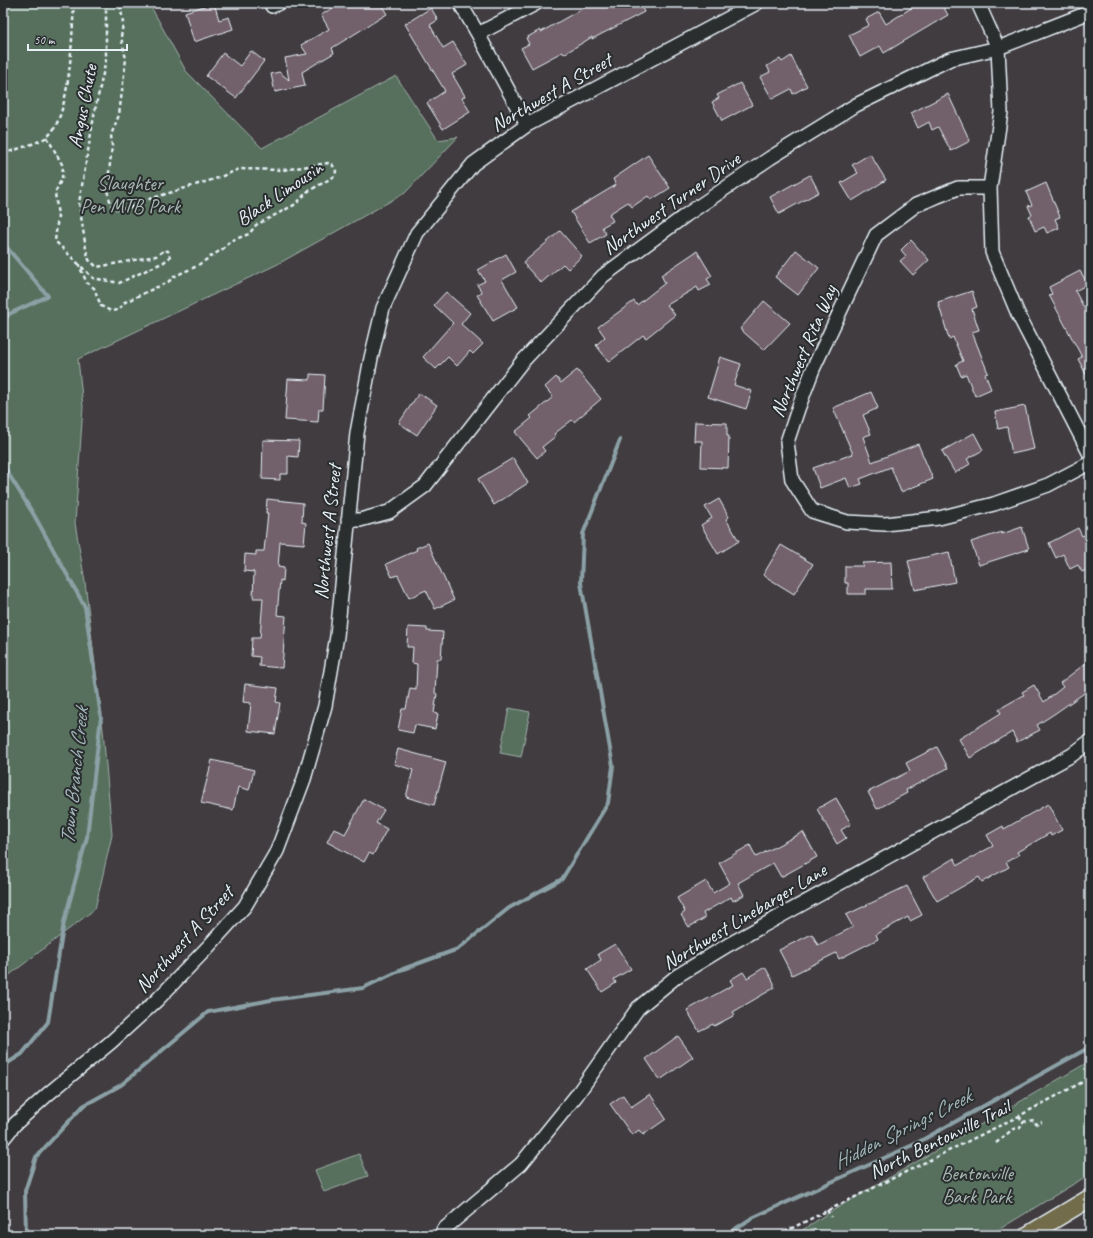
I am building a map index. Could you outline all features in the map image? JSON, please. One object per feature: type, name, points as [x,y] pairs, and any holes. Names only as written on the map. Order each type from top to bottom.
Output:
[{"type":"main road","points":[[1028,1235],[1090,1198]]},
{"type":"street","points":[[460,3],[527,125]]},
{"type":"street","points":[[478,34],[537,3]]},
{"type":"street","name":"Northwest A Street","points":[[3,1139],[15,1124],[48,1094],[111,1042],[157,1000],[208,947],[245,906],[277,851],[304,779],[325,706],[336,636],[358,433],[371,358],[383,308],[417,233],[473,164],[527,125],[757,3]]},
{"type":"street","points":[[978,3],[998,48],[1001,112],[990,188],[992,252],[1018,314],[1090,454]]},
{"type":"street","name":"Northwest Turner Drive","points":[[348,520],[360,520],[389,512],[425,486],[521,363],[603,276],[686,215],[770,158],[856,105],[950,59],[998,48],[1090,12]]},
{"type":"street","name":"Northwest Rita Way","points":[[990,188],[958,188],[923,202],[916,205],[876,235],[813,369],[787,442],[792,480],[812,510],[847,522],[885,524],[939,518],[994,504],[1048,485],[1090,463]]},
{"type":"street","name":"Northwest Linebarger Lane","points":[[443,1230],[521,1164],[576,1096],[638,1008],[677,976],[728,945],[1072,755],[1090,741]]},
{"type":"path","points":[[3,154],[48,137],[57,126],[70,75],[74,3]]},
{"type":"path","name":"Angus Chute","points":[[48,137],[63,166],[62,178],[56,193],[58,216],[55,241],[93,278],[119,282],[164,262],[170,257],[168,251],[165,250],[156,256],[97,266],[89,260],[86,249],[79,203],[95,110],[106,60],[106,3]]},
{"type":"path","name":"Black Limousin","points":[[78,263],[87,283],[94,288],[101,306],[111,311],[118,310],[126,302],[151,291],[168,282],[175,276],[194,267],[224,248],[230,241],[248,234],[262,221],[296,204],[307,192],[335,176],[336,171],[332,164],[328,163],[283,170],[239,168],[218,178],[143,201],[136,206],[116,209],[112,208],[107,190],[112,146],[111,135],[119,115],[121,83],[125,74],[126,59],[121,37],[122,23],[120,3]]},
{"type":"path","name":"North Bentonville Trail","points":[[778,1235],[1020,1116],[1090,1078]]},
{"type":"path","points":[[1020,1116],[1023,1122]]},
{"type":"path","points":[[1023,1122],[1034,1120],[1036,1124],[1042,1122]]},
{"type":"path","points":[[996,1143],[1013,1129],[1020,1128],[1023,1122]]},
{"type":"path","points":[[827,1210],[831,1216]]},
{"type":"green space","name":"Slaughter Pen MTB Park","points":[[3,3],[149,3],[186,71],[262,148],[396,76],[438,140],[458,137],[405,193],[276,265],[78,359],[83,407],[75,523],[85,582],[103,730],[112,835],[95,909],[3,980]]},
{"type":"green space","points":[[509,708],[530,712],[521,757],[500,753]]},
{"type":"green space","name":"Bentonville Bark Park","points":[[1090,1061],[1090,1174],[990,1235],[795,1235],[825,1215]]},
{"type":"green space","points":[[359,1154],[368,1176],[324,1192],[315,1170]]},
{"type":"building","points":[[214,3],[219,20],[229,17],[233,29],[194,42],[185,12]]},
{"type":"building","points":[[341,3],[380,3],[387,14],[332,48],[334,53],[302,72],[305,86],[275,92],[271,74],[279,72],[289,80],[285,58],[307,54],[301,45],[329,29],[321,15]]},
{"type":"building","points":[[592,3],[640,3],[644,12],[592,39],[592,37],[564,54],[562,52],[532,68],[521,48],[529,44],[526,38],[540,30],[541,32]]},
{"type":"building","points":[[919,3],[941,3],[948,15],[884,53],[880,46],[860,57],[849,35],[869,25],[866,19],[879,12],[886,24]]},
{"type":"building","points":[[431,8],[438,20],[430,25],[443,48],[453,42],[467,65],[452,74],[465,96],[462,98],[470,112],[443,129],[427,103],[445,91],[405,24]]},
{"type":"building","points":[[251,51],[264,61],[236,98],[206,76],[223,53],[240,66]]},
{"type":"building","points":[[791,56],[807,86],[793,94],[791,89],[772,99],[760,77],[770,72],[767,66],[780,59],[782,62]]},
{"type":"building","points":[[740,83],[752,105],[722,121],[712,102],[719,98],[717,95]]},
{"type":"building","points":[[948,94],[970,141],[951,151],[938,127],[932,130],[929,122],[918,128],[911,113]]},
{"type":"building","points":[[870,154],[886,180],[852,201],[841,183],[858,173],[852,165]]},
{"type":"building","points":[[648,155],[670,188],[651,200],[648,196],[632,207],[628,202],[609,214],[613,221],[602,227],[606,234],[590,243],[571,212],[616,185],[613,179]]},
{"type":"building","points":[[810,175],[819,192],[779,214],[770,197]]},
{"type":"building","points":[[1046,183],[1060,217],[1055,219],[1059,228],[1047,233],[1044,227],[1035,231],[1029,216],[1032,215],[1028,206],[1032,205],[1026,192]]},
{"type":"building","points":[[560,231],[582,256],[568,269],[563,264],[541,283],[523,263]]},
{"type":"building","points":[[911,240],[929,260],[913,275],[900,261],[906,256],[901,250]]},
{"type":"building","points":[[796,250],[819,268],[798,295],[775,277]]},
{"type":"building","points":[[697,251],[712,276],[707,279],[711,285],[699,291],[697,287],[667,305],[675,315],[646,338],[643,335],[609,362],[596,345],[605,337],[598,327],[634,301],[637,305],[665,283],[661,275]]},
{"type":"building","points":[[506,254],[516,272],[502,280],[518,307],[493,321],[477,295],[482,292],[477,285],[485,281],[478,270]]},
{"type":"building","points":[[1080,271],[1088,284],[1075,291],[1090,319],[1090,382],[1078,359],[1082,357],[1049,295],[1052,294],[1049,287]]},
{"type":"building","points":[[972,291],[977,307],[972,309],[979,330],[972,332],[988,373],[985,374],[991,389],[975,396],[966,374],[961,376],[956,364],[963,361],[953,337],[949,339],[938,302]]},
{"type":"building","points":[[446,292],[470,313],[461,324],[483,344],[473,354],[470,351],[457,366],[448,357],[436,369],[423,357],[453,323],[434,305]]},
{"type":"building","points":[[764,301],[790,323],[764,350],[740,329]]},
{"type":"building","points":[[720,357],[741,364],[734,385],[752,391],[746,409],[708,397]]},
{"type":"building","points":[[577,370],[601,399],[574,422],[572,420],[554,434],[556,436],[542,447],[545,451],[537,458],[515,432],[532,418],[530,416],[553,397],[545,387],[556,377],[561,383]]},
{"type":"building","points":[[310,374],[325,375],[323,409],[319,409],[318,422],[285,420],[288,379],[310,380]]},
{"type":"building","points":[[871,392],[878,408],[863,415],[871,434],[863,437],[872,462],[918,444],[933,479],[901,492],[891,467],[860,479],[862,484],[850,488],[846,478],[820,488],[813,468],[853,454],[833,408]]},
{"type":"building","points":[[419,393],[437,405],[417,435],[399,423]]},
{"type":"building","points":[[1025,406],[1034,449],[1012,454],[1007,427],[998,429],[995,412]]},
{"type":"building","points":[[695,422],[727,423],[727,436],[729,436],[728,468],[701,467],[702,441],[694,441]]},
{"type":"building","points":[[974,433],[983,450],[967,459],[970,464],[955,473],[942,451]]},
{"type":"building","points":[[263,440],[299,441],[298,457],[288,456],[288,474],[280,474],[280,480],[262,479]]},
{"type":"building","points":[[513,458],[528,483],[494,505],[478,479]]},
{"type":"building","points":[[267,499],[303,503],[302,522],[306,523],[304,544],[280,542],[278,567],[284,568],[283,581],[280,580],[277,615],[286,616],[282,668],[259,666],[260,657],[251,656],[252,638],[260,638],[263,598],[253,598],[254,572],[244,571],[245,554],[256,555],[256,551],[264,551],[268,513],[266,513]]},
{"type":"building","points":[[719,499],[729,517],[726,519],[739,541],[718,554],[701,525],[712,518],[705,507]]},
{"type":"building","points":[[1022,527],[1029,549],[979,565],[971,542]]},
{"type":"building","points":[[1078,528],[1082,536],[1087,534],[1090,539],[1090,568],[1082,572],[1078,565],[1070,569],[1063,554],[1056,558],[1049,543]]},
{"type":"building","points":[[428,543],[454,600],[435,609],[426,590],[409,598],[398,575],[392,577],[386,564],[417,550],[416,548]]},
{"type":"building","points":[[781,545],[813,564],[794,594],[763,575]]},
{"type":"building","points":[[949,552],[955,582],[915,590],[908,561]]},
{"type":"building","points":[[891,562],[892,589],[866,589],[866,594],[848,594],[848,583],[845,583],[845,566],[863,566],[862,563]]},
{"type":"building","points":[[408,627],[427,628],[427,631],[443,632],[441,659],[437,659],[435,693],[437,694],[434,713],[438,714],[435,729],[415,725],[413,733],[398,730],[402,709],[406,709],[410,688],[416,689],[417,664],[412,663],[413,647],[407,647]]},
{"type":"building","points":[[1090,660],[1090,689],[1037,725],[1040,730],[1017,742],[1012,732],[970,758],[959,739],[1001,713],[999,709],[1024,695],[1022,692],[1034,685],[1044,702],[1063,687],[1060,683]]},
{"type":"building","points":[[245,684],[278,688],[276,702],[280,703],[275,734],[248,731],[251,703],[243,702]]},
{"type":"building","points":[[937,747],[948,768],[906,790],[907,793],[877,809],[868,792],[910,771],[906,763]]},
{"type":"building","points":[[398,749],[446,762],[434,805],[406,797],[413,770],[394,764]]},
{"type":"building","points":[[212,760],[254,770],[249,790],[238,787],[233,810],[201,803]]},
{"type":"building","points":[[836,798],[851,824],[841,830],[846,838],[837,844],[817,809]]},
{"type":"building","points":[[364,799],[384,810],[376,823],[387,829],[373,855],[369,853],[364,862],[327,842],[334,828],[345,834]]},
{"type":"building","points":[[1048,804],[1062,830],[1051,836],[1050,833],[1017,852],[1019,855],[1006,862],[1009,867],[982,882],[979,877],[937,901],[923,877],[954,858],[958,865],[993,846],[987,835],[1003,826],[1004,829]]},
{"type":"building","points":[[803,832],[817,857],[781,877],[773,863],[738,883],[744,895],[733,901],[731,897],[703,913],[705,918],[689,927],[681,915],[685,912],[677,898],[706,881],[713,893],[730,883],[719,863],[750,845],[756,857]]},
{"type":"building","points":[[907,886],[922,915],[910,921],[908,917],[876,934],[878,939],[839,959],[836,953],[792,975],[779,950],[812,934],[818,945],[853,927],[846,915]]},
{"type":"building","points":[[615,944],[631,969],[614,979],[616,983],[602,992],[587,969],[601,960],[598,954]]},
{"type":"building","points":[[765,967],[774,983],[774,988],[733,1012],[735,1015],[714,1026],[713,1024],[699,1031],[687,1010],[733,985],[730,980],[743,972],[747,978]]},
{"type":"building","points":[[678,1036],[693,1057],[660,1080],[646,1059]]},
{"type":"building","points":[[650,1094],[666,1119],[643,1135],[639,1130],[632,1135],[610,1104],[623,1095],[631,1107]]},
{"type":"waterway","name":"Town Branch Creek","points":[[3,243],[48,296],[9,314],[3,322]]},
{"type":"waterway","points":[[26,1235],[25,1191],[36,1157],[83,1106],[121,1085],[208,1012],[271,1000],[363,988],[403,969],[458,949],[509,908],[562,879],[608,803],[613,766],[581,583],[583,534],[620,440]]},
{"type":"waterway","name":"Town Branch Creek","points":[[3,465],[34,515],[85,607],[101,717],[87,837],[64,922],[48,1022],[22,1054],[3,1066]]},
{"type":"waterway","name":"Hidden Springs Creek","points":[[726,1235],[752,1218],[915,1144],[1090,1047]]}]
